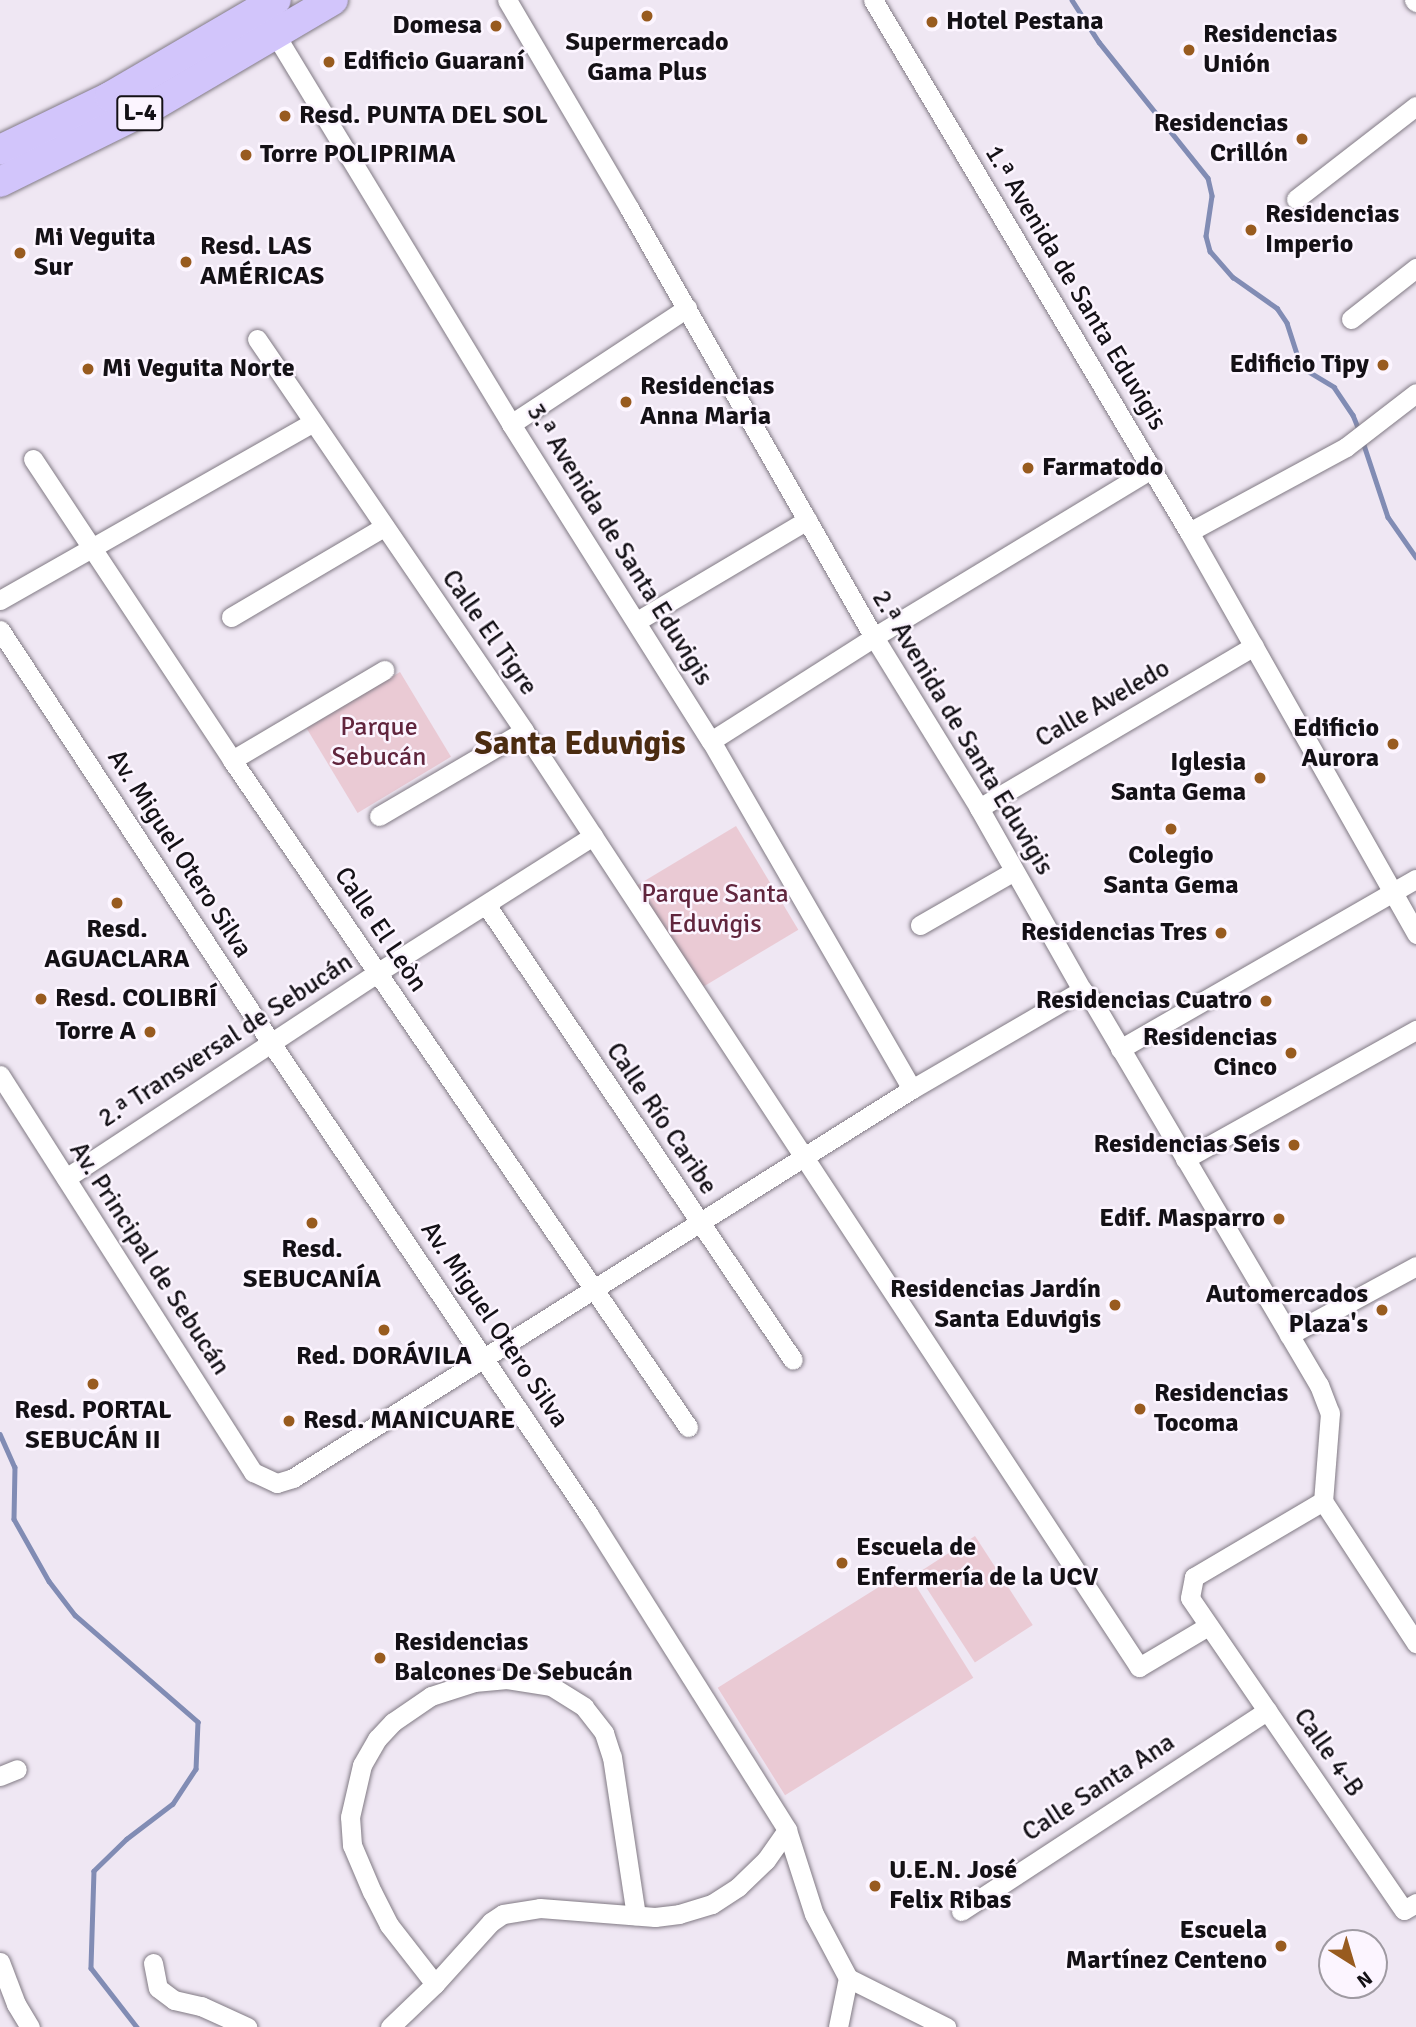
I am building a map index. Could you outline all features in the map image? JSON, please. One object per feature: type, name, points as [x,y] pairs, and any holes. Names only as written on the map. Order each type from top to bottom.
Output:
[{"type":"main road","name":"L-4","points":[[0,150],[110,97],[276,0]]},
{"type":"main road","name":"L-4","points":[[0,182],[146,110],[334,0]]},
{"type":"street","name":"2.ª Avenida de Santa Eduvigis","points":[[507,0],[874,636],[979,808],[1082,989],[1092,1000],[1319,1385],[1330,1413],[1323,1502]]},
{"type":"street","name":"1.ª Avenida de Santa Eduvigis","points":[[873,0],[1189,533],[1416,934]]},
{"type":"street","name":"3.ª Avenida de Santa Eduvigis","points":[[275,34],[511,424],[711,740],[912,1089]]},
{"type":"street","points":[[1296,200],[1416,106]]},
{"type":"street","points":[[1351,319],[1416,268]]},
{"type":"street","points":[[511,424],[687,308]]},
{"type":"street","name":"Calle El Tigre","points":[[257,339],[524,731],[1139,1667],[1208,1626]]},
{"type":"street","points":[[1189,533],[1346,447],[1416,393]]},
{"type":"street","points":[[0,600],[313,422]]},
{"type":"street","name":"Calle El Leòn","points":[[33,459],[232,760],[688,1427]]},
{"type":"street","points":[[711,740],[874,636],[1151,469]]},
{"type":"street","points":[[637,621],[807,520]]},
{"type":"street","points":[[231,617],[384,527]]},
{"type":"street","name":"Av. Miguel Otero Silva","points":[[0,630],[271,1042],[589,1515],[787,1830],[814,1914],[848,1978]]},
{"type":"street","name":"Calle Aveledo","points":[[979,808],[1254,646]]},
{"type":"street","points":[[232,760],[384,670]]},
{"type":"street","points":[[379,816],[524,731]]},
{"type":"street","name":"2.ª Transversal de Sebucán","points":[[66,1178],[377,973],[487,906],[593,836]]},
{"type":"street","points":[[920,925],[1014,871]]},
{"type":"street","points":[[1121,1049],[1416,879]]},
{"type":"street","name":"Calle Río Caribe","points":[[487,906],[793,1360]]},
{"type":"street","points":[[485,1358],[912,1089],[1082,989]]},
{"type":"street","points":[[1185,1159],[1416,1030]]},
{"type":"street","name":"Av. Principal de Sebucán","points":[[0,1075],[7,1100],[66,1178],[253,1472],[277,1483],[293,1478],[485,1358]]},
{"type":"street","points":[[1289,1335],[1416,1266]]},
{"type":"street","points":[[1323,1502],[1416,1643]]},
{"type":"street","name":"Calle 4-B","points":[[1323,1502],[1194,1577],[1190,1598],[1267,1711],[1410,1907]]},
{"type":"street","points":[[435,1984],[389,1925],[372,1892],[352,1845],[350,1817],[362,1765],[377,1739],[393,1722],[430,1696],[474,1682],[507,1679],[551,1686],[584,1707],[604,1733],[612,1757],[636,1915]]},
{"type":"street","name":"Calle Santa Ana","points":[[961,1911],[1267,1711]]},
{"type":"street","points":[[390,2027],[503,1913],[540,1908],[636,1915],[680,1914],[712,1903],[738,1887],[766,1860],[787,1830]]},
{"type":"street","points":[[0,1962],[16,2004],[30,2027]]},
{"type":"street","points":[[153,1963],[158,1988],[174,2000],[201,2006],[247,2027]]},
{"type":"street","points":[[838,2027],[848,1978],[946,2027]]},
{"type":"green space","name":"Parque Sebucán","points":[[400,672],[451,757],[358,813],[307,728]]},
{"type":"green space","name":"Parque Santa Eduvigis","points":[[736,826],[798,930],[693,993],[631,889]]},
{"type":"green space","points":[[975,1536],[1033,1625],[975,1662],[917,1574]]},
{"type":"green space","points":[[906,1570],[973,1678],[785,1795],[718,1688]]},
{"type":"waterway","points":[[1072,0],[1099,42],[1208,178],[1212,196],[1206,236],[1210,251],[1233,277],[1277,308],[1287,323],[1299,359],[1306,370],[1334,387],[1353,415],[1359,430]]},
{"type":"waterway","points":[[1363,442],[1388,517],[1416,557]]},
{"type":"waterway","points":[[0,1434],[15,1467],[14,1519],[49,1581],[75,1615],[198,1722],[196,1769],[173,1804],[127,1839],[94,1871],[91,1968],[137,2027]]},
{"type":"place","name":"Supermercado Gama Plus","points":[[647,16]]},
{"type":"place","name":"Hotel Pestana","points":[[932,22]]},
{"type":"place","name":"Domesa","points":[[496,26]]},
{"type":"place","name":"Residencias Unión","points":[[1189,50]]},
{"type":"place","name":"Edificio Guaraní","points":[[329,62]]},
{"type":"place","name":"Resd. PUNTA DEL SOL","points":[[285,116]]},
{"type":"place","name":"Residencias Crillón","points":[[1302,139]]},
{"type":"place","name":"Torre POLIPRIMA","points":[[246,155]]},
{"type":"place","name":"Residencias Imperio","points":[[1251,230]]},
{"type":"place","name":"Mi Veguita Sur","points":[[20,253]]},
{"type":"place","name":"Resd. LAS AMÉRICAS","points":[[186,262]]},
{"type":"place","name":"Edificio Tipy","points":[[1383,365]]},
{"type":"place","name":"Mi Veguita Norte","points":[[88,369]]},
{"type":"place","name":"Residencias Anna Maria","points":[[626,402]]},
{"type":"place","name":"Farmatodo","points":[[1028,468]]},
{"type":"place","name":"Edificio Aurora","points":[[1393,744]]},
{"type":"place","name":"Iglesia Santa Gema","points":[[1260,778]]},
{"type":"place","name":"Colegio Santa Gema","points":[[1171,829]]},
{"type":"place","name":"Resd. AGUACLARA","points":[[117,903]]},
{"type":"place","name":"Residencias Tres","points":[[1221,933]]},
{"type":"place","name":"Resd. COLIBRÍ","points":[[41,999]]},
{"type":"place","name":"Residencias Cuatro","points":[[1266,1001]]},
{"type":"place","name":"Torre A","points":[[150,1032]]},
{"type":"place","name":"Residencias Cinco","points":[[1291,1053]]},
{"type":"place","name":"Residencias Seis","points":[[1294,1145]]},
{"type":"place","name":"Edif. Masparro","points":[[1279,1219]]},
{"type":"place","name":"Resd. SEBUCANÍA","points":[[312,1223]]},
{"type":"place","name":"Residencias Jardín Santa Eduvigis","points":[[1115,1305]]},
{"type":"place","name":"Automercados Plaza's","points":[[1382,1310]]},
{"type":"place","name":"Red. DORÁVILA","points":[[384,1330]]},
{"type":"place","name":"Resd. PORTAL SEBUCÁN II","points":[[93,1384]]},
{"type":"place","name":"Residencias Tocoma","points":[[1140,1409]]},
{"type":"place","name":"Resd. MANICUARE","points":[[289,1421]]},
{"type":"place","name":"Escuela de Enfermería de la UCV","points":[[842,1563]]},
{"type":"place","name":"Residencias Balcones De Sebucán","points":[[380,1658]]},
{"type":"place","name":"U.E.N. José Felix Ribas","points":[[875,1886]]},
{"type":"place","name":"Escuela Martínez Centeno","points":[[1281,1946]]},
{"type":"district","name":"Santa Eduvigis","points":[[580,744]]}]
